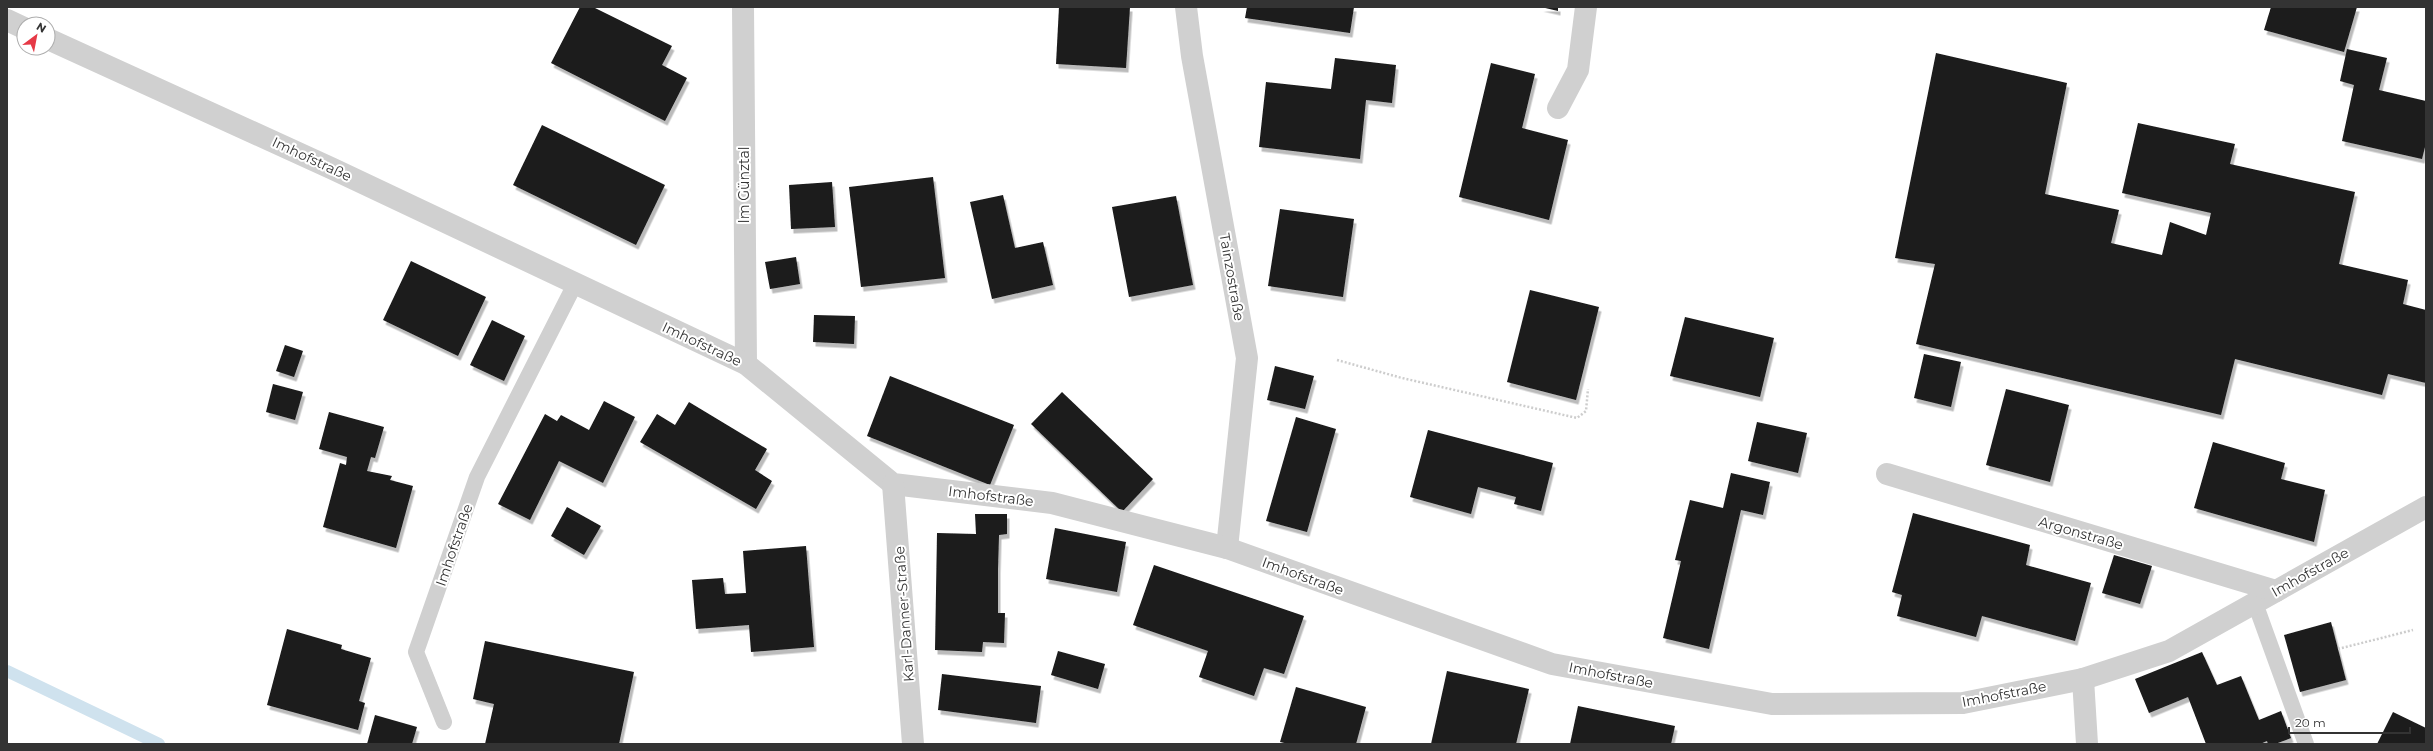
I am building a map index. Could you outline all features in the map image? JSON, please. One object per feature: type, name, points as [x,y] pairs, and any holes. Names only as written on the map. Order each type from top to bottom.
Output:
[{"type":"street","name":"Im Günztal","points":[[743,7],[746,364]]},
{"type":"street","name":"Tainzostraße","points":[[1186,7],[1192,56],[1246,358],[1227,548]]},
{"type":"street","points":[[1558,108],[1578,70],[1586,7]]},
{"type":"street","name":"Imhofstraße","points":[[56,42],[333,169],[746,364],[893,484],[1052,503],[1227,548],[1552,664],[1772,704],[1963,704],[2083,679],[2169,651],[2426,507]]},
{"type":"street","name":"Argonstraße","points":[[1886,474],[2276,591]]},
{"type":"street","name":"Karl-Danner-Straße","points":[[893,484],[913,744]]},
{"type":"street","points":[[2083,679],[2087,744]]},
{"type":"lane","name":"Imhofstraße","points":[[444,722],[416,652],[477,477],[575,284]]},
{"type":"lane","points":[[2255,603],[2306,744]]},
{"type":"path","points":[[1336,360],[1402,378],[1577,418],[1586,411],[1588,389]]},
{"type":"path","points":[[2338,649],[2413,630]]},
{"type":"building","points":[[580,7],[593,7],[672,46],[662,65],[687,78],[665,121],[551,63]]},
{"type":"building","points":[[1059,7],[1130,7],[1126,68],[1056,64]]},
{"type":"building","points":[[1247,7],[1354,7],[1350,33],[1245,18]]},
{"type":"building","points":[[1541,7],[1558,7],[1558,11]]},
{"type":"building","points":[[2271,7],[2357,7],[2344,52],[2264,30]]},
{"type":"building","points":[[2347,49],[2387,58],[2379,90],[2426,101],[2426,143],[2422,159],[2342,141],[2354,85],[2340,81]]},
{"type":"building","points":[[1936,53],[2067,83],[2045,194],[2119,210],[2111,243],[2162,255],[2170,222],[2206,235],[2211,213],[2122,193],[2138,123],[2235,144],[2230,164],[2355,192],[2339,264],[2408,280],[2403,304],[2426,310],[2426,383],[2388,374],[2382,395],[2235,359],[2221,415],[1916,344],[1935,264],[1895,258]]},
{"type":"building","points":[[1335,58],[1396,65],[1392,103],[1366,100],[1360,159],[1259,147],[1266,82],[1331,89]]},
{"type":"building","points":[[1491,63],[1535,74],[1522,128],[1568,140],[1549,220],[1459,197]]},
{"type":"building","points":[[542,125],[665,185],[636,245],[513,185]]},
{"type":"building","points":[[933,177],[945,278],[861,287],[849,187]]},
{"type":"building","points":[[832,182],[835,227],[791,229],[789,185]]},
{"type":"building","points":[[1003,195],[1015,248],[1043,242],[1053,285],[992,299],[970,202]]},
{"type":"building","points":[[1176,196],[1193,285],[1129,297],[1112,207]]},
{"type":"building","points":[[1280,209],[1354,219],[1343,297],[1268,286]]},
{"type":"building","points":[[796,257],[800,284],[770,289],[765,262]]},
{"type":"building","points":[[411,261],[486,297],[458,356],[383,320]]},
{"type":"building","points":[[1530,290],[1599,307],[1576,400],[1507,382]]},
{"type":"building","points":[[814,315],[855,316],[854,344],[813,342]]},
{"type":"building","points":[[1685,317],[1774,338],[1760,397],[1670,376]]},
{"type":"building","points":[[492,320],[525,336],[504,381],[470,365]]},
{"type":"building","points":[[285,345],[303,351],[294,377],[276,371]]},
{"type":"building","points":[[1924,354],[1961,362],[1951,407],[1914,398]]},
{"type":"building","points":[[1275,366],[1314,376],[1305,409],[1267,400]]},
{"type":"building","points":[[890,376],[1014,425],[990,485],[867,436]]},
{"type":"building","points":[[273,384],[303,392],[295,420],[266,412]]},
{"type":"building","points":[[2006,389],[2069,405],[2050,482],[1986,465]]},
{"type":"building","points":[[1062,392],[1153,479],[1122,512],[1031,424]]},
{"type":"building","points":[[604,401],[635,417],[603,483],[559,461],[530,520],[498,504],[545,414],[557,421],[561,415],[589,430]]},
{"type":"building","points":[[689,402],[767,449],[755,470],[772,481],[756,509],[640,442],[657,414],[675,425]]},
{"type":"building","points":[[329,412],[384,427],[375,458],[371,457],[367,471],[392,476],[390,480],[413,486],[396,548],[323,527],[340,463],[346,465],[347,457],[319,449]]},
{"type":"building","points":[[1296,417],[1336,429],[1307,532],[1266,521]]},
{"type":"building","points":[[1757,422],[1807,433],[1798,473],[1748,461]]},
{"type":"building","points":[[1428,430],[1553,463],[1541,511],[1514,504],[1516,497],[1478,487],[1471,514],[1410,497]]},
{"type":"building","points":[[2213,442],[2285,463],[2281,479],[2325,490],[2314,542],[2194,508]]},
{"type":"building","points":[[1731,473],[1770,482],[1763,515],[1741,510],[1709,649],[1663,638],[1681,561],[1675,560],[1690,500],[1723,508]]},
{"type":"building","points":[[567,507],[601,526],[584,555],[551,536]]},
{"type":"building","points":[[1913,513],[2030,545],[2026,565],[2091,583],[2075,641],[1982,616],[1976,637],[1897,616],[1902,595],[1892,592]]},
{"type":"building","points":[[975,514],[1007,514],[1007,534],[999,535],[998,569],[998,613],[1005,613],[1004,643],[983,642],[982,652],[935,650],[937,533],[976,534]]},
{"type":"building","points":[[1055,528],[1126,542],[1117,592],[1046,579]]},
{"type":"building","points":[[806,546],[814,647],[751,652],[749,625],[696,629],[692,580],[723,578],[725,594],[746,593],[743,551]]},
{"type":"building","points":[[2114,555],[2152,566],[2140,604],[2102,593]]},
{"type":"building","points":[[1154,565],[1304,616],[1284,674],[1264,668],[1254,696],[1199,677],[1208,651],[1133,625]]},
{"type":"building","points":[[2331,622],[2346,680],[2300,692],[2284,635]]},
{"type":"building","points":[[287,629],[342,645],[341,649],[371,658],[359,701],[365,703],[358,730],[267,705]]},
{"type":"building","points":[[485,641],[634,672],[619,744],[485,744],[494,704],[473,699]]},
{"type":"building","points":[[1058,651],[1105,664],[1098,689],[1051,675]]},
{"type":"building","points":[[2202,652],[2217,685],[2241,676],[2259,720],[2281,711],[2291,738],[2275,744],[2268,744],[2267,741],[2260,744],[2206,744],[2188,697],[2149,713],[2135,679]]},
{"type":"building","points":[[1447,671],[1529,689],[1516,744],[1431,744]]},
{"type":"building","points":[[942,674],[1041,686],[1036,723],[938,710]]},
{"type":"building","points":[[1296,687],[1366,707],[1356,744],[1289,744],[1280,742]]},
{"type":"building","points":[[1578,706],[1675,726],[1671,744],[1570,744]]},
{"type":"building","points":[[2393,712],[2426,728],[2426,744],[2377,744]]},
{"type":"building","points":[[375,715],[417,727],[412,744],[367,744]]},
{"type":"waterway","points":[[7,671],[159,744]]}]
